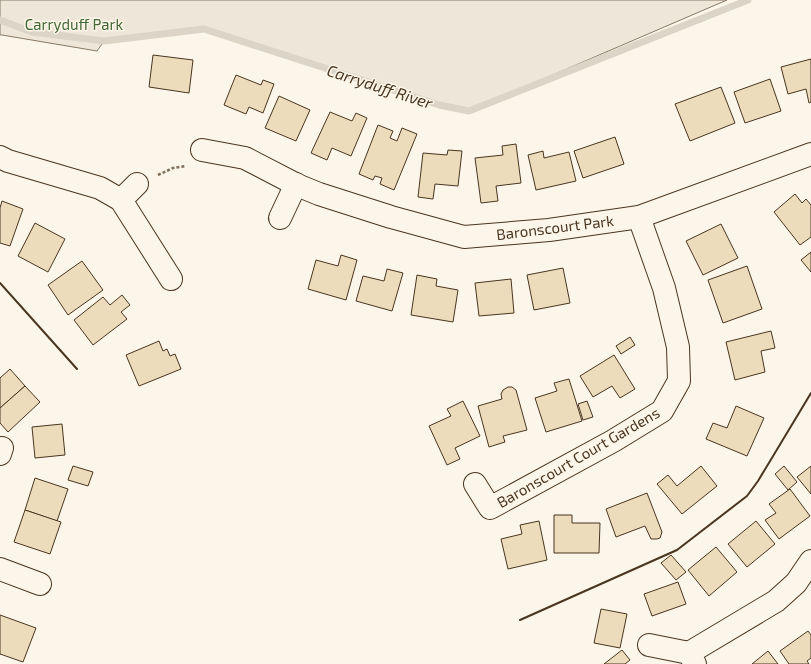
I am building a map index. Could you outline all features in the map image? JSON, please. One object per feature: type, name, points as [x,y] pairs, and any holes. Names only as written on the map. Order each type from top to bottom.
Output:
[{"type":"street","name":"Baronscourt Park","points":[[202,150],[246,158],[296,184],[319,194],[391,218],[464,237],[549,230],[639,217],[811,154]]},
{"type":"street","points":[[0,158],[100,188],[122,200],[171,279]]},
{"type":"street","points":[[122,200],[137,184]]},
{"type":"street","points":[[280,218],[296,184]]},
{"type":"street","name":"Baronscourt Court Gardens","points":[[475,484],[490,508],[662,411],[679,381],[678,347],[664,288],[639,217]]},
{"type":"street","points":[[0,448],[2,448],[0,454]]},
{"type":"street","points":[[649,645],[692,658],[776,601],[796,583],[811,561]]},
{"type":"street","points":[[0,569],[40,584]]},
{"type":"path","points":[[137,184],[173,168],[203,163],[202,150]]},
{"type":"green space","name":"Carryduff Park","points":[[0,0],[727,0],[469,111],[439,105],[204,29],[104,41],[97,51],[0,35]]},
{"type":"building","points":[[153,55],[193,60],[189,93],[149,87]]},
{"type":"building","points":[[811,59],[811,102],[809,103],[806,89],[788,94],[781,67]]},
{"type":"building","points":[[236,75],[261,85],[263,80],[274,84],[263,113],[249,107],[246,114],[224,105]]},
{"type":"building","points":[[770,79],[781,111],[745,123],[734,92]]},
{"type":"building","points":[[721,87],[735,123],[690,141],[675,104]]},
{"type":"building","points":[[279,96],[310,110],[296,141],[265,128]]},
{"type":"building","points":[[330,112],[352,121],[356,113],[367,118],[351,156],[332,148],[327,160],[311,153]]},
{"type":"building","points":[[378,125],[393,131],[390,138],[397,141],[402,128],[417,134],[394,190],[380,184],[382,178],[375,176],[373,180],[359,174]]},
{"type":"building","points":[[615,137],[624,164],[583,178],[574,151]]},
{"type":"building","points":[[516,144],[521,183],[496,186],[498,201],[481,203],[475,158],[503,155],[502,146]]},
{"type":"building","points":[[448,150],[462,151],[458,186],[435,184],[433,199],[418,197],[423,153],[447,155]]},
{"type":"building","points":[[543,151],[544,158],[569,152],[576,181],[536,190],[528,155]]},
{"type":"building","points":[[795,194],[802,203],[806,199],[811,205],[811,237],[800,245],[774,212]]},
{"type":"building","points":[[2,201],[23,209],[10,246],[0,243],[0,208]]},
{"type":"building","points":[[35,223],[65,239],[48,272],[18,256]]},
{"type":"building","points":[[721,224],[738,258],[703,275],[686,241]]},
{"type":"building","points":[[811,252],[811,272],[801,260]]},
{"type":"building","points":[[341,255],[357,260],[346,300],[308,289],[316,260],[338,266]]},
{"type":"building","points":[[82,261],[103,290],[68,315],[48,285]]},
{"type":"building","points":[[747,266],[762,309],[723,323],[708,280]]},
{"type":"building","points":[[563,268],[570,303],[534,310],[527,275]]},
{"type":"building","points":[[387,269],[403,273],[392,311],[356,301],[363,276],[384,281]]},
{"type":"building","points":[[417,275],[437,279],[436,286],[458,290],[453,322],[411,315]]},
{"type":"building","points":[[511,279],[514,313],[479,316],[475,283]]},
{"type":"building","points":[[122,295],[130,305],[121,312],[127,319],[93,345],[74,320],[103,297],[110,305]]},
{"type":"building","points":[[771,331],[775,348],[761,351],[765,372],[735,380],[726,342]]},
{"type":"building","points":[[630,337],[635,345],[621,354],[616,346]]},
{"type":"building","points":[[159,341],[163,351],[167,349],[170,356],[175,354],[181,369],[139,386],[126,355]]},
{"type":"building","points":[[614,355],[635,389],[620,398],[612,386],[593,397],[580,376]]},
{"type":"building","points":[[10,369],[25,386],[0,408],[0,378]]},
{"type":"building","points":[[569,379],[582,421],[546,432],[535,398],[557,391],[554,383]]},
{"type":"building","points":[[25,386],[40,402],[8,432],[0,423],[0,408]]},
{"type":"building","points":[[508,387],[512,387],[516,390],[527,430],[503,436],[505,442],[489,447],[478,406],[502,399],[501,394],[503,390]]},
{"type":"building","points":[[463,401],[480,436],[455,448],[460,459],[447,465],[429,426],[451,416],[447,409]]},
{"type":"building","points":[[587,401],[593,417],[583,420],[578,404]]},
{"type":"building","points":[[736,406],[764,418],[747,456],[706,439],[713,423],[727,428]]},
{"type":"building","points":[[62,424],[65,455],[35,458],[32,427]]},
{"type":"building","points":[[73,466],[93,472],[88,486],[68,480]]},
{"type":"building","points":[[701,466],[717,486],[682,514],[657,484],[668,475],[677,486]]},
{"type":"building","points":[[784,466],[797,482],[788,490],[775,474]]},
{"type":"building","points":[[811,466],[811,494],[797,477]]},
{"type":"building","points":[[35,478],[68,489],[57,521],[25,510]]},
{"type":"building","points":[[790,489],[810,516],[779,539],[765,520],[776,513],[769,504]]},
{"type":"building","points":[[647,493],[662,532],[660,538],[651,539],[645,526],[616,537],[606,509]]},
{"type":"building","points":[[25,510],[61,522],[50,554],[14,542]]},
{"type":"building","points":[[554,515],[572,515],[572,523],[600,523],[599,553],[554,553]]},
{"type":"building","points":[[539,521],[547,560],[508,569],[501,539],[522,534],[520,525]]},
{"type":"building","points":[[756,521],[775,544],[747,567],[728,544]]},
{"type":"building","points":[[716,547],[737,572],[709,596],[688,570]]},
{"type":"building","points":[[671,555],[686,572],[676,580],[661,563]]},
{"type":"building","points":[[678,582],[686,604],[652,616],[644,594]]},
{"type":"building","points":[[601,609],[627,614],[620,648],[594,643]]},
{"type":"building","points":[[0,615],[36,628],[23,662],[0,654]]},
{"type":"building","points":[[808,631],[811,635],[811,658],[807,661],[809,664],[789,664],[780,651]]},
{"type":"building","points":[[622,650],[630,660],[625,664],[604,664]]},
{"type":"building","points":[[768,651],[778,664],[752,664]]},
{"type":"waterway","name":"Carryduff River","points":[[0,20],[32,32],[104,41],[204,29],[439,105],[469,111],[748,0]]},
{"type":"wall","points":[[0,283],[77,369]]},
{"type":"wall","points":[[520,620],[677,550],[747,496],[758,481],[811,393]]}]
